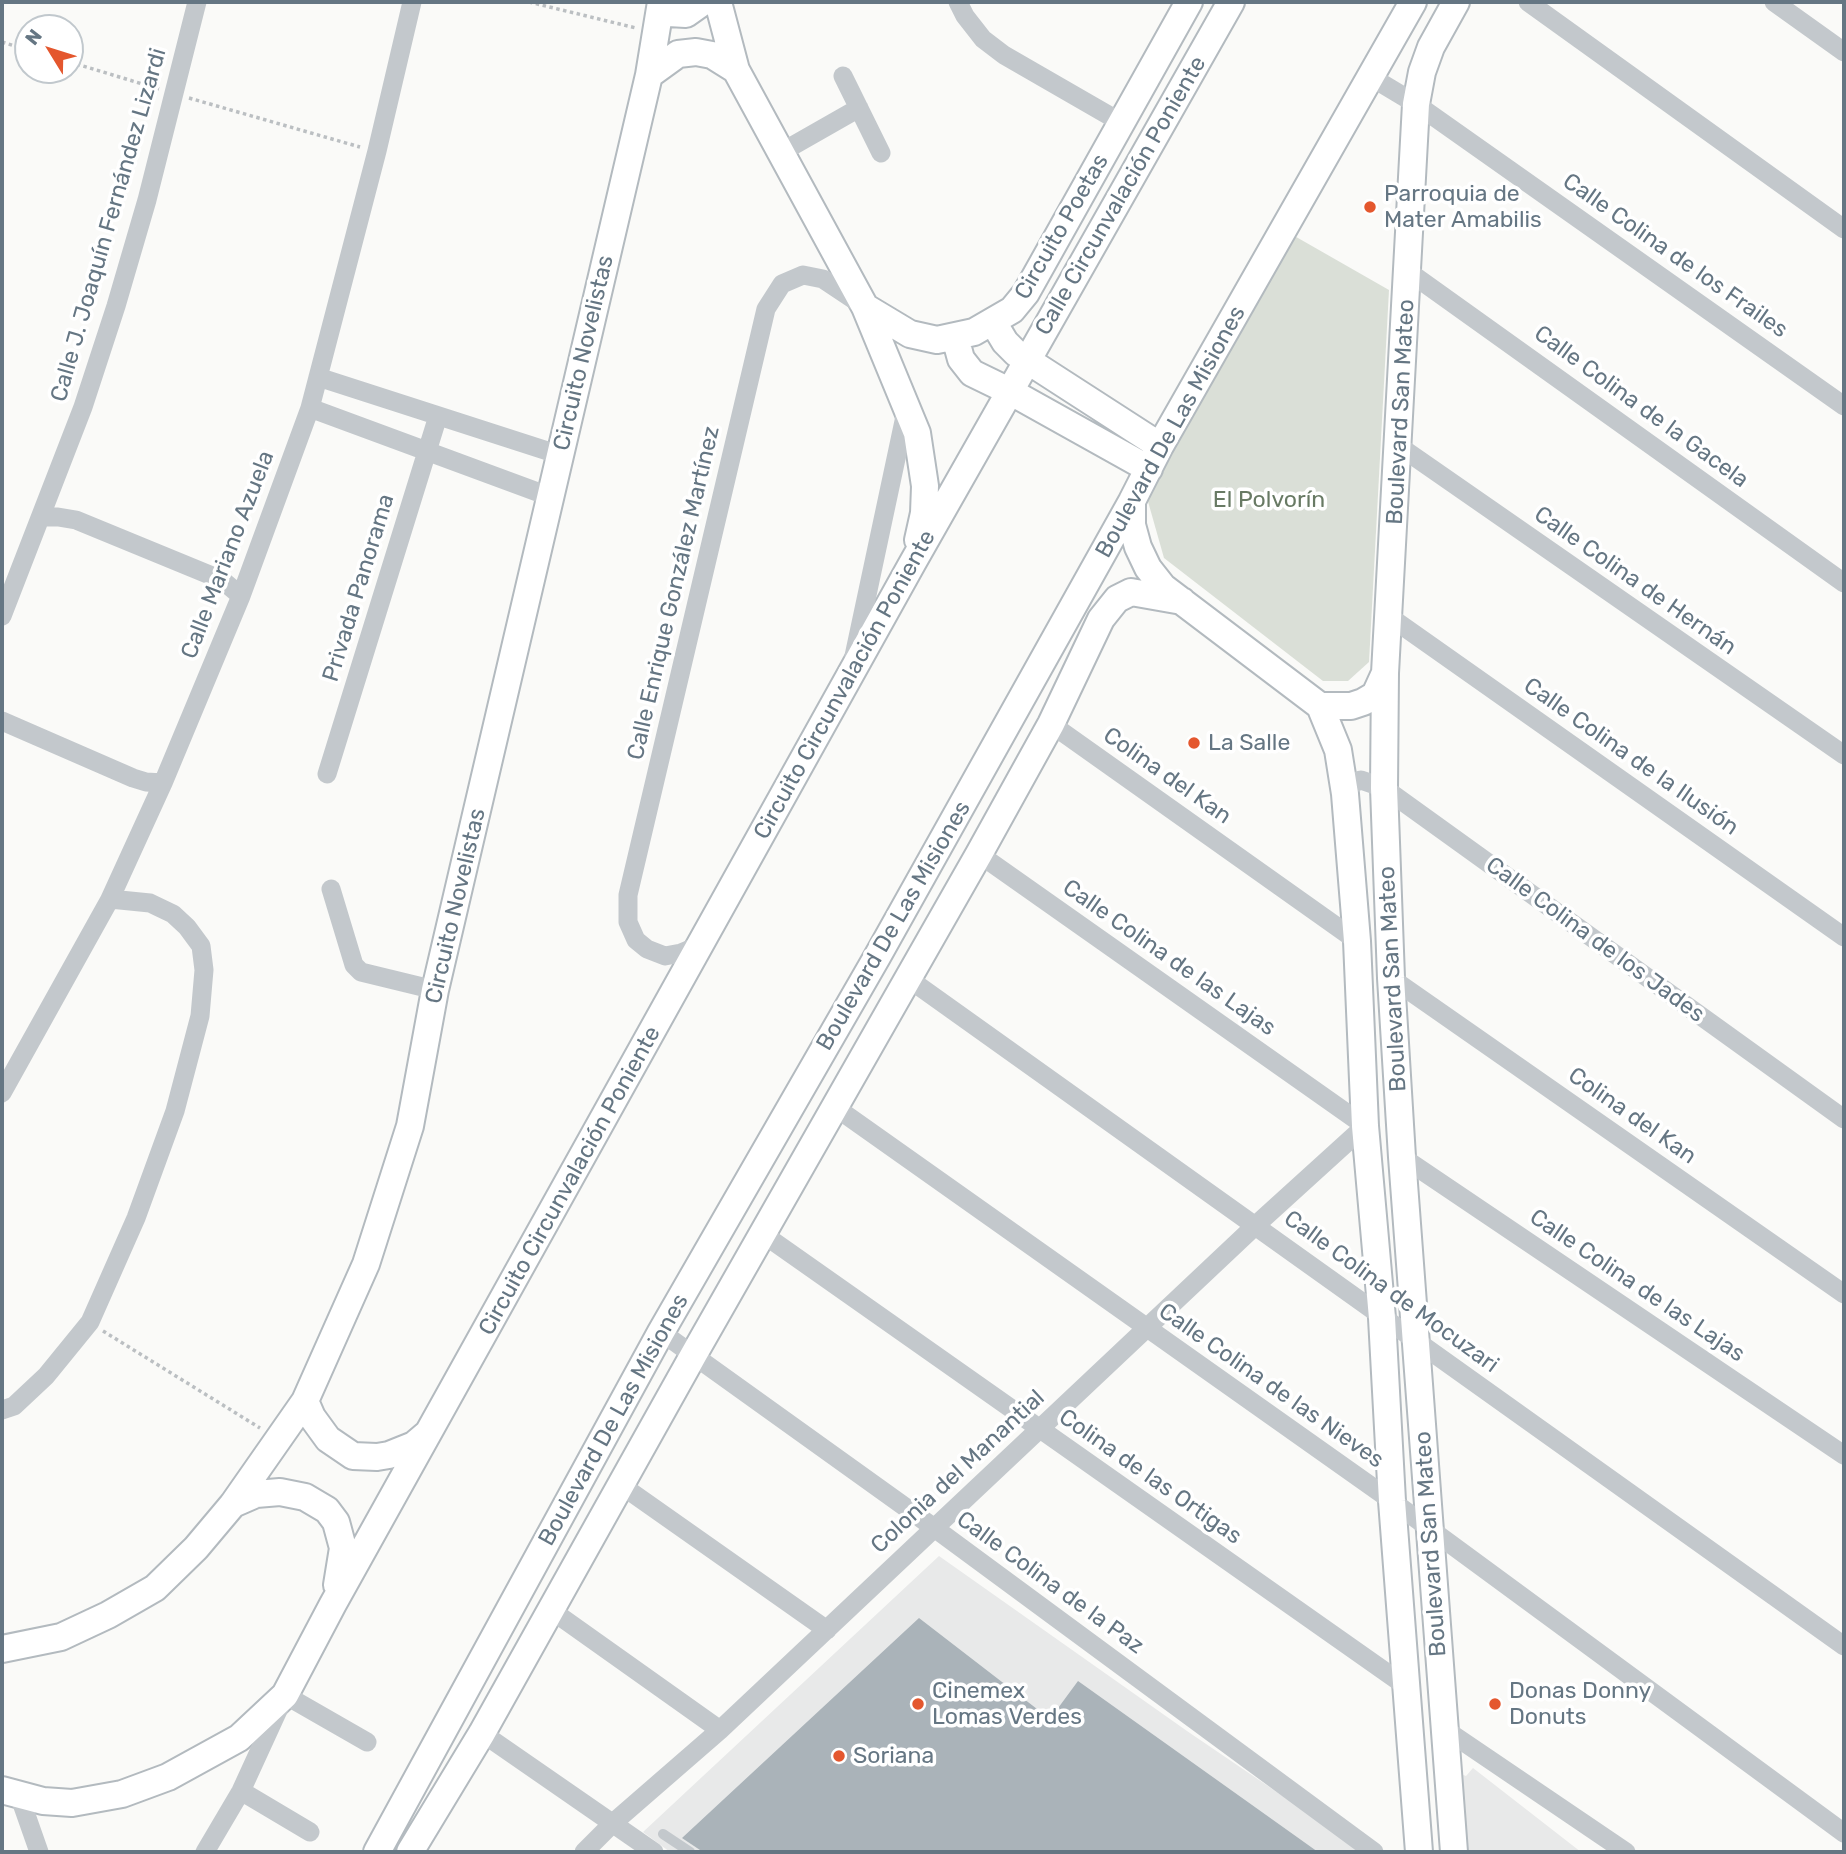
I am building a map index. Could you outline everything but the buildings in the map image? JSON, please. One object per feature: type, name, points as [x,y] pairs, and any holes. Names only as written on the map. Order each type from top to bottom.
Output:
[{"type":"main road","points":[[659,14],[686,14],[703,2]]},
{"type":"main road","points":[[718,2],[736,69],[865,307],[917,433],[925,486],[924,513],[913,562]]},
{"type":"main road","name":"Circuito Poetas","points":[[865,307],[910,334],[937,340],[974,332],[1012,310],[1026,293],[1189,2]]},
{"type":"main road","name":"Calle Circunvalación Poniente","points":[[1011,392],[1231,2]]},
{"type":"main road","name":"Boulevard De Las Misiones","points":[[377,1852],[661,1332],[877,957],[1413,2]]},
{"type":"main road","points":[[1416,104],[1422,72],[1431,47],[1456,2]]},
{"type":"main road","name":"Circuito Novelistas","points":[[2,1649],[61,1637],[108,1615],[155,1588],[196,1548],[233,1504],[305,1401],[366,1264],[411,1126],[435,990],[649,75],[659,14]]},
{"type":"main road","points":[[649,75],[678,54],[696,52],[712,55],[736,69]]},
{"type":"main road","name":"Boulevard San Mateo","points":[[1416,104],[1409,272],[1385,673],[1384,788],[1391,978],[1402,1157],[1454,1852]]},
{"type":"main road","points":[[993,322],[1005,342],[1027,361],[1155,458]]},
{"type":"main road","points":[[955,337],[961,359],[972,373],[1155,458]]},
{"type":"main road","name":"Circuito Circunvalación Poniente","points":[[11,1792],[43,1801],[72,1802],[122,1794],[156,1782],[239,1738],[285,1695],[333,1604],[913,562],[1011,392]]},
{"type":"main road","points":[[1132,501],[1132,525],[1143,558],[1163,587],[1320,706],[1351,706],[1363,702],[1375,695],[1385,673]]},
{"type":"main road","name":"Boulevard De Las Misiones","points":[[410,1852],[482,1733],[979,854],[1051,724],[1101,619],[1117,599],[1131,592],[1182,601]]},
{"type":"main road","name":"Boulevard San Mateo","points":[[1320,706],[1338,750],[1345,794],[1357,941],[1365,1126],[1382,1318],[1392,1501],[1419,1852]]},
{"type":"main road","points":[[305,1401],[312,1417],[328,1439],[354,1456],[377,1457],[402,1451],[414,1445],[433,1427]]},
{"type":"main road","points":[[233,1504],[256,1494],[280,1492],[305,1497],[327,1510],[336,1522],[342,1548],[342,1565],[333,1604]]},
{"type":"street","name":"Calle J. Joaquín Fernández Lizardi","points":[[2,616],[9,585],[42,517],[83,407],[116,306],[175,93],[197,2]]},
{"type":"street","name":"Calle Mariano Azuela","points":[[2,1093],[110,899],[163,783],[241,596],[310,408],[377,152],[412,2]]},
{"type":"street","points":[[958,2],[983,39],[1004,55],[1122,123]]},
{"type":"street","points":[[1528,2],[1844,229]]},
{"type":"street","points":[[1774,2],[1844,52]]},
{"type":"street","points":[[843,76],[881,153]]},
{"type":"street","name":"Calle Colina de los Frailes","points":[[1371,77],[1416,104],[1844,406]]},
{"type":"street","points":[[780,153],[859,108]]},
{"type":"street","name":"Calle Colina de la Gacela","points":[[1409,272],[1844,583]]},
{"type":"street","name":"Calle Enrique González Martínez","points":[[700,945],[665,956],[647,949],[636,940],[628,922],[628,895],[766,309],[782,284],[803,275],[823,279],[865,307]]},
{"type":"street","points":[[318,377],[560,455]]},
{"type":"street","points":[[851,674],[907,407]]},
{"type":"street","points":[[310,408],[551,497]]},
{"type":"street","name":"Privada Panorama","points":[[327,775],[438,416]]},
{"type":"street","name":"Calle Colina de Hernán","points":[[1399,446],[1844,755]]},
{"type":"street","points":[[42,517],[76,520],[222,580],[241,596]]},
{"type":"street","name":"Calle Colina de la Ilusión","points":[[1390,617],[1844,937]]},
{"type":"street","points":[[2,721],[133,778],[163,783]]},
{"type":"street","name":"Colina del Kan","points":[[1051,724],[1357,941]]},
{"type":"street","name":"Calle Colina de los Jades","points":[[1345,794],[1353,783],[1361,780],[1384,788],[1844,1119]]},
{"type":"street","name":"Calle Colina de las Lajas","points":[[979,854],[1365,1126]]},
{"type":"street","points":[[331,889],[354,965],[361,972],[435,990]]},
{"type":"street","points":[[2,1410],[14,1406],[46,1376],[90,1322],[136,1218],[175,1111],[200,1016],[204,970],[201,946],[173,914],[150,903],[110,899]]},
{"type":"street","name":"Colina del Kan","points":[[1391,978],[1844,1294]]},
{"type":"street","name":"Calle Colina de Mocuzari","points":[[908,979],[1844,1646]]},
{"type":"street","name":"Calle Colina de las Nieves","points":[[835,1107],[1392,1501],[1844,1833]]},
{"type":"street","name":"Colonia del Manantial","points":[[584,1852],[613,1823],[720,1730],[933,1527],[1365,1126]]},
{"type":"street","name":"Calle Colina de las Lajas","points":[[1402,1157],[1844,1455]]},
{"type":"street","name":"Colina de las Ortigas","points":[[763,1234],[1407,1687]]},
{"type":"street","name":"Calle Colina de la Paz","points":[[661,1332],[933,1527],[1374,1852]]},
{"type":"street","points":[[621,1485],[827,1630]]},
{"type":"street","points":[[551,1610],[720,1730]]},
{"type":"street","points":[[205,1852],[241,1791],[285,1695],[367,1742]]},
{"type":"street","points":[[1443,1728],[1626,1852]]},
{"type":"street","points":[[482,1733],[653,1852]]},
{"type":"street","points":[[241,1791],[310,1832]]},
{"type":"street","points":[[11,1792],[38,1852]]},
{"type":"lane","points":[[663,1834],[690,1852]]},
{"type":"path","points":[[529,2],[659,14]]},
{"type":"path","points":[[84,66],[377,152]]},
{"type":"path","points":[[90,1322],[279,1440]]},
{"type":"shaded area","points":[[939,1556],[1187,1731],[1365,1852],[670,1852],[643,1832]]},
{"type":"shaded area","points":[[1473,1768],[1581,1852],[1468,1852],[1461,1774],[1466,1776]]},
{"type":"green space","name":"El Polvorín","points":[[1291,234],[1389,290],[1369,662],[1348,681],[1323,681],[1164,558],[1147,498]]},
{"type":"place","name":"Parroquia de Mater Amabilis","points":[[1370,207]]},
{"type":"place","name":"La Salle","points":[[1194,743]]},
{"type":"place","name":"Cinemex Lomas Verdes","points":[[918,1704]]},
{"type":"place","name":"Donas Donny Donuts","points":[[1495,1704]]},
{"type":"place","name":"Soriana","points":[[839,1756]]}]
